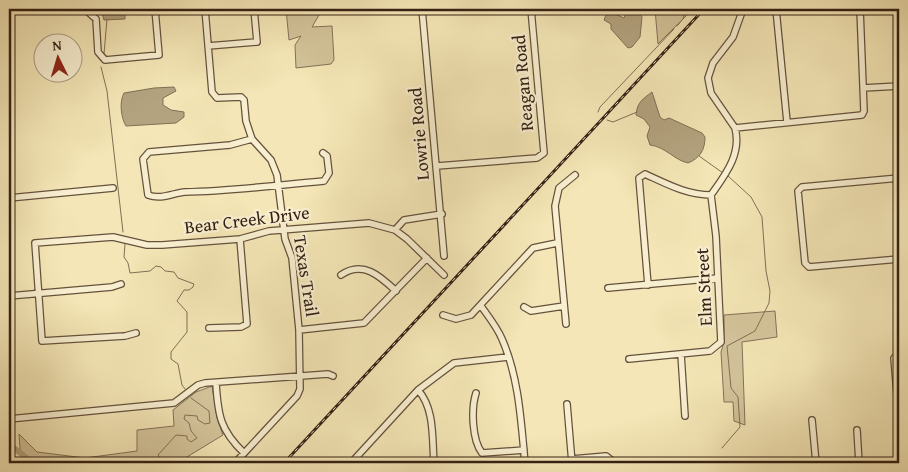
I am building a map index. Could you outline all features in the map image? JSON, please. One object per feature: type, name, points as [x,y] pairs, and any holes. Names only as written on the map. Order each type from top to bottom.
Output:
[{"type":"main road","points":[[9,437],[11,461]]},
{"type":"street","points":[[72,9],[87,11],[96,19],[98,52],[106,60],[159,55],[155,9]]},
{"type":"street","name":"Texas Trail","points":[[205,9],[212,92],[217,98],[240,97],[244,100],[246,121],[252,139],[275,166],[286,244],[292,258],[299,330],[302,384],[297,396],[235,463]]},
{"type":"street","points":[[208,46],[257,42],[254,9]]},
{"type":"street","name":"Lowrie Road","points":[[422,9],[442,214],[444,256]]},
{"type":"street","name":"Reagan Road","points":[[437,166],[537,158],[543,154],[531,9]]},
{"type":"street","points":[[648,285],[640,176],[645,174],[691,193],[711,195],[734,158],[737,140],[735,128],[711,93],[708,78],[714,63],[733,37],[743,9]]},
{"type":"street","points":[[776,9],[787,122]]},
{"type":"street","points":[[735,128],[862,115],[864,111],[860,9]]},
{"type":"street","points":[[863,88],[899,86]]},
{"type":"street","points":[[252,139],[230,145],[149,152],[143,159],[148,195],[153,197],[184,192],[324,181],[329,173],[327,156],[323,153]]},
{"type":"street","points":[[566,324],[557,243],[556,196],[559,188],[575,175]]},
{"type":"street","points":[[899,178],[799,188],[806,265],[809,267],[826,267],[899,260]]},
{"type":"street","points":[[9,198],[112,188]]},
{"type":"street","name":"Elm Street","points":[[628,359],[710,351],[721,342],[711,195]]},
{"type":"street","points":[[395,230],[404,220],[442,214]]},
{"type":"street","name":"Bear Creek Drive","points":[[38,294],[35,244],[104,237],[123,238],[154,245],[240,239],[262,232],[361,223],[395,230],[410,241],[444,275]]},
{"type":"street","points":[[209,328],[246,325],[248,321],[240,239]]},
{"type":"street","points":[[444,315],[456,319],[471,315],[534,248],[557,243]]},
{"type":"street","points":[[299,330],[364,323],[427,258]]},
{"type":"street","points":[[342,275],[352,269],[367,270],[378,275],[396,291]]},
{"type":"street","points":[[608,288],[718,278]]},
{"type":"street","points":[[9,296],[112,288],[121,284]]},
{"type":"street","points":[[38,294],[42,341],[125,336],[136,333]]},
{"type":"street","points":[[481,306],[502,337],[508,357],[520,405],[525,463]]},
{"type":"street","points":[[524,307],[531,311],[564,306]]},
{"type":"street","points":[[681,354],[685,416]]},
{"type":"street","points":[[899,354],[894,358],[899,420]]},
{"type":"street","points":[[350,463],[418,390],[454,363],[508,357]]},
{"type":"street","points":[[9,419],[174,403],[198,385],[328,374],[333,376]]},
{"type":"street","points":[[216,383],[222,426],[231,441],[244,453]]},
{"type":"street","points":[[418,390],[426,399],[430,413],[434,463]]},
{"type":"street","points":[[476,393],[474,401],[476,445],[482,453],[524,450]]},
{"type":"street","points":[[567,404],[572,461],[606,456],[615,463]]},
{"type":"street","points":[[812,420],[816,463]]},
{"type":"street","points":[[857,430],[859,463]]},
{"type":"shaded area","points":[[101,9],[125,9],[125,19],[104,20]]},
{"type":"shaded area","points":[[286,9],[318,9],[319,15],[312,27],[332,26],[334,60],[331,64],[296,68],[295,45],[301,36],[289,40]]},
{"type":"shaded area","points":[[655,9],[693,9],[658,44]]},
{"type":"shaded area","points":[[626,12],[631,14],[639,12],[642,17],[640,37],[632,47],[628,48],[611,29],[611,24],[604,20],[606,15],[613,13],[624,18]]},
{"type":"shaded area","points":[[174,87],[176,91],[163,98],[163,105],[171,110],[184,112],[184,117],[176,123],[126,126],[121,110],[124,93]]},
{"type":"shaded area","points":[[652,92],[660,117],[664,120],[669,118],[702,133],[705,137],[701,153],[692,161],[688,163],[661,148],[650,145],[647,136],[650,127],[644,119],[636,115],[639,104]]},
{"type":"shaded area","points":[[775,311],[777,337],[742,342],[745,425],[734,421],[733,402],[724,402],[721,352],[724,342],[724,315]]},
{"type":"shaded area","points":[[212,386],[217,418],[223,435],[182,460],[182,463],[21,463],[19,434],[37,452],[85,458],[137,451],[137,430],[174,426],[173,410],[196,392]]},
{"type":"waterway","points":[[677,26],[683,19],[686,9]]},
{"type":"waterway","points":[[104,54],[107,19]]},
{"type":"waterway","points":[[598,112],[600,107],[674,29]]},
{"type":"waterway","points":[[101,67],[107,91],[123,232]]},
{"type":"waterway","points":[[607,120],[613,122],[637,112]]},
{"type":"waterway","points":[[699,156],[723,173]]},
{"type":"waterway","points":[[722,448],[740,427],[738,397],[731,388],[727,346],[755,331],[769,303],[770,291],[766,271],[762,217],[751,197],[728,176]]},
{"type":"waterway","points":[[125,244],[124,257],[128,263],[130,273],[150,271],[156,266],[161,267],[165,271],[174,272],[178,278],[194,284],[189,290],[184,290],[177,301],[187,312],[187,332],[171,352],[171,359],[178,364],[182,385],[185,389]]},
{"type":"waterway","points":[[164,463],[158,455],[176,435],[187,436],[187,439],[191,442],[197,438],[191,431],[189,423],[184,419],[185,415],[197,416],[198,420],[205,424],[210,423],[209,411],[191,398]]},
{"type":"waterway","points":[[9,444],[33,463]]},
{"type":"waterway","points":[[136,463],[146,459],[150,463]]},
{"type":"railway","points":[[284,463],[704,9]]}]
